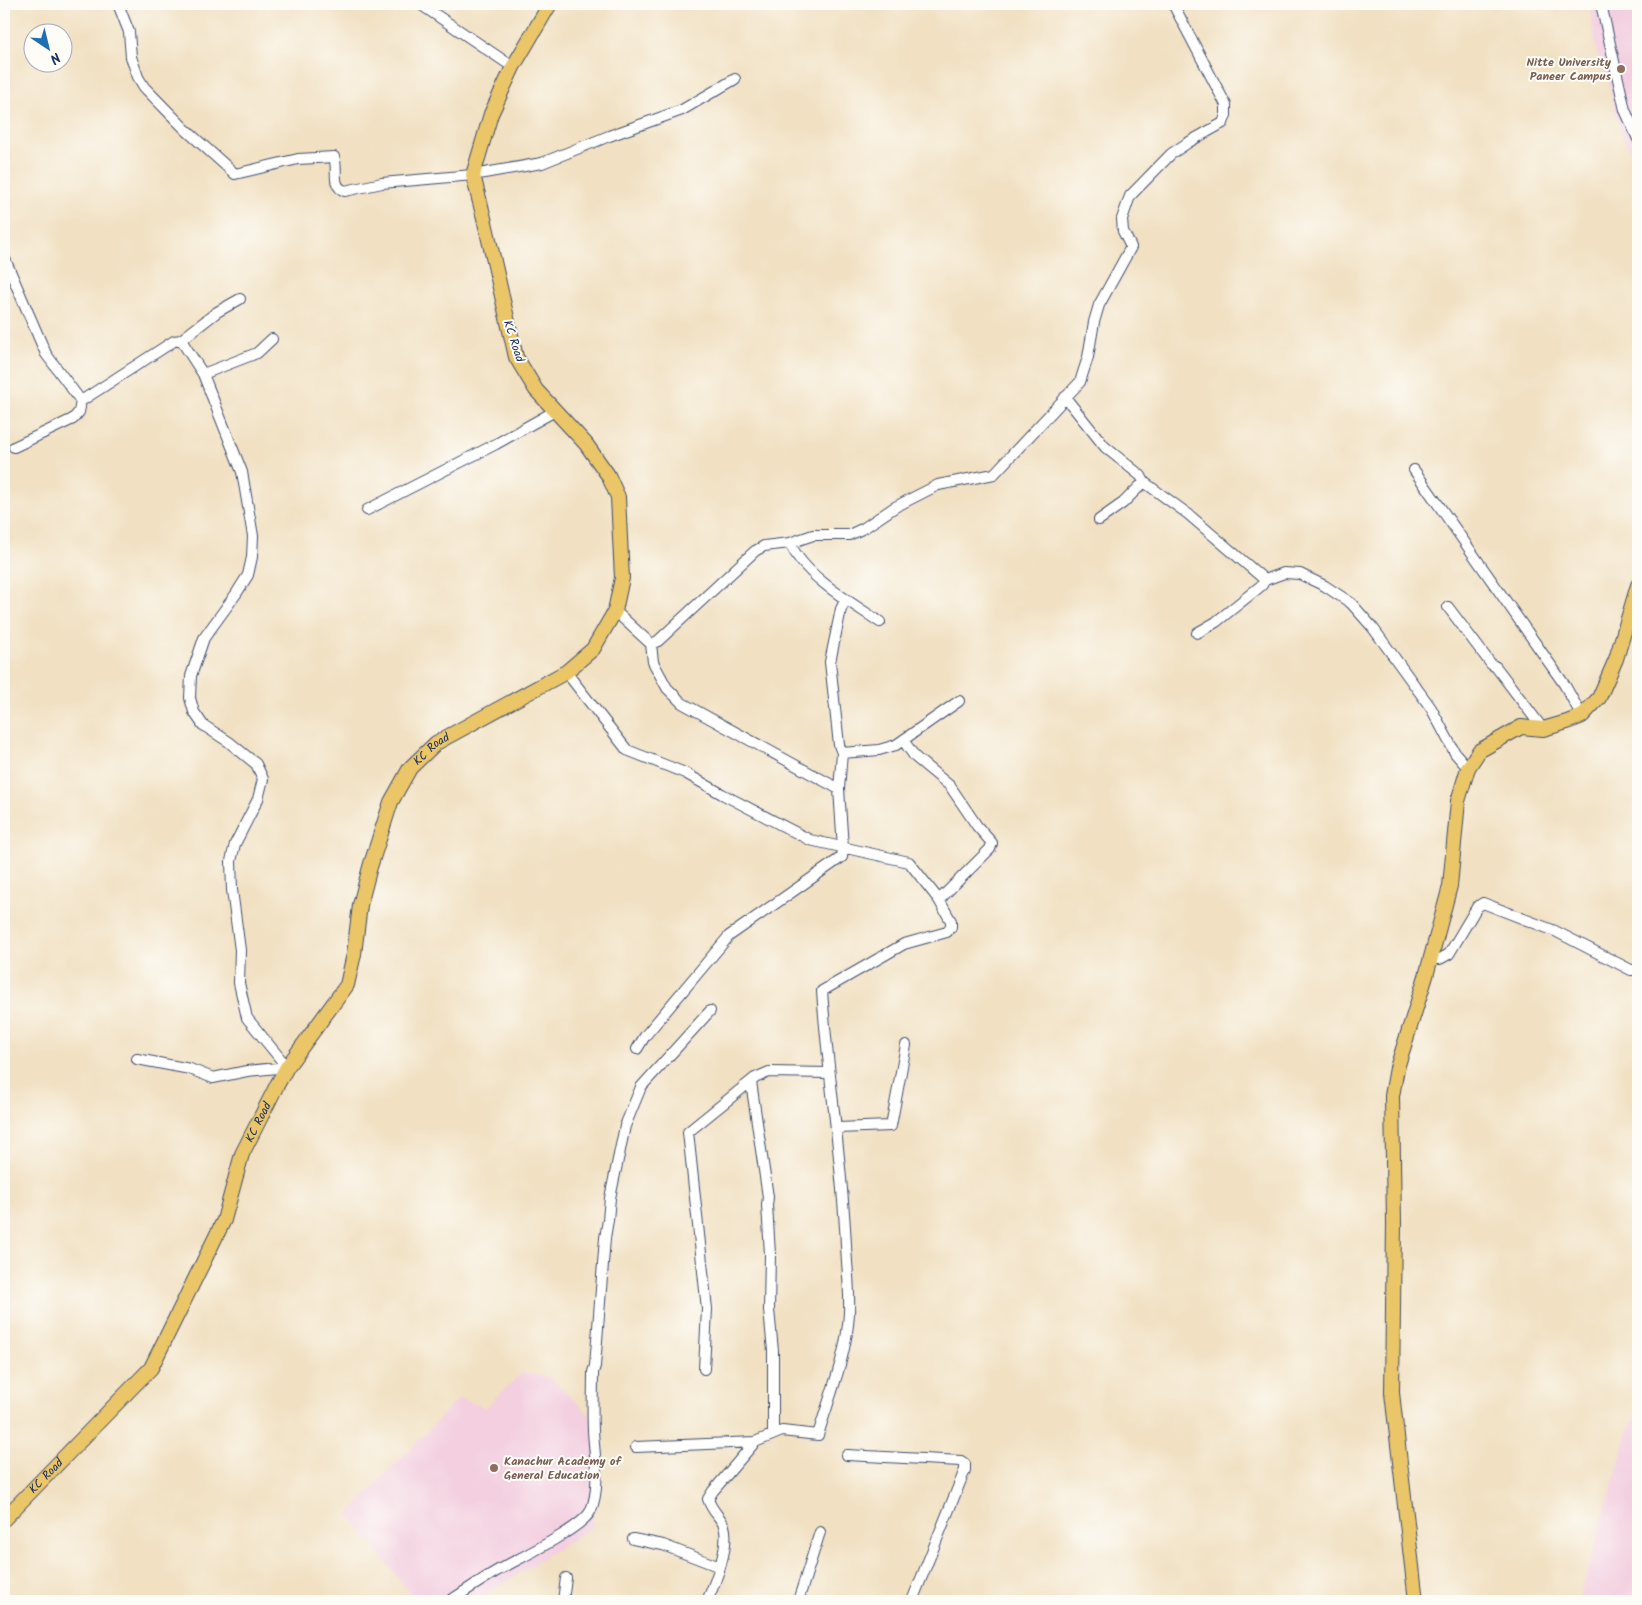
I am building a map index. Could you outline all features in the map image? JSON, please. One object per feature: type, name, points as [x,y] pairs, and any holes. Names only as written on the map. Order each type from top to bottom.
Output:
[{"type":"main road","points":[[473,176],[491,114],[513,67],[550,4]]},
{"type":"main road","name":"KC Road","points":[[4,1519],[151,1368],[224,1220],[242,1154],[287,1067],[347,985],[354,954],[360,905],[370,867],[391,802],[410,768],[436,743],[566,672],[593,649],[615,611],[622,578],[618,497],[608,475],[586,444],[536,390],[516,358],[473,176]]},
{"type":"main road","points":[[1416,1601],[1392,1393],[1394,1223],[1392,1096],[1397,1068],[1431,959],[1450,886],[1458,801],[1468,768],[1479,751],[1521,726],[1543,729],[1582,716],[1599,698],[1616,659],[1638,584]]},
{"type":"street","points":[[118,4],[129,32],[131,57],[138,77],[144,87],[186,130],[235,174],[298,159],[334,157],[337,163],[336,184],[339,189],[344,191],[382,183],[473,176],[542,163],[609,136],[682,110],[735,79]]},
{"type":"street","points":[[420,4],[513,67]]},
{"type":"street","points":[[651,644],[658,641],[755,551],[764,546],[790,543],[813,535],[849,534],[864,528],[895,507],[938,485],[994,474],[1080,382],[1088,358],[1099,305],[1132,247],[1123,231],[1122,219],[1130,196],[1171,154],[1223,123],[1226,115],[1226,105],[1173,4]]},
{"type":"street","points":[[1602,4],[1625,110],[1638,139]]},
{"type":"street","points":[[4,257],[46,354],[81,401]]},
{"type":"street","points":[[14,447],[73,419],[79,412],[81,401],[174,341],[181,340],[217,312],[240,299]]},
{"type":"street","points":[[203,374],[257,353],[272,339]]},
{"type":"street","points":[[181,340],[203,374],[242,472],[253,536],[252,557],[248,575],[204,638],[191,676],[190,698],[194,712],[203,725],[229,742],[256,764],[263,779],[258,799],[235,844],[231,861],[232,890],[240,950],[239,983],[248,1018],[287,1067]]},
{"type":"street","points":[[1065,397],[1105,447],[1141,476],[1144,482],[1188,514],[1265,580]]},
{"type":"street","points":[[367,510],[496,444],[555,411]]},
{"type":"street","points":[[1414,470],[1564,684],[1582,716]]},
{"type":"street","points":[[1099,520],[1123,503],[1144,482]]},
{"type":"street","points":[[790,543],[794,553],[805,568],[880,622]]},
{"type":"street","points":[[1197,633],[1216,622],[1262,585],[1265,580],[1284,573],[1300,574],[1325,586],[1351,603],[1373,628],[1432,708],[1455,754],[1468,768]]},
{"type":"street","points":[[637,1049],[729,936],[842,857],[839,789],[842,753],[839,745],[830,662],[841,609],[846,599]]},
{"type":"street","points":[[1448,607],[1543,729]]},
{"type":"street","points":[[615,611],[651,644],[653,662],[667,688],[682,704],[839,789]]},
{"type":"street","points":[[566,672],[626,750],[685,773],[810,840],[909,862],[939,900],[951,921],[951,927],[947,932],[904,944],[822,990],[829,1073],[843,1188],[849,1313],[845,1346],[818,1435],[782,1431],[754,1442],[636,1447]]},
{"type":"street","points":[[842,753],[878,750],[896,745],[960,701]]},
{"type":"street","points":[[903,740],[915,757],[950,786],[977,826],[992,843],[990,849],[939,900]]},
{"type":"street","points":[[1431,959],[1440,959],[1449,954],[1478,907],[1483,903],[1555,931],[1631,970],[1638,970]]},
{"type":"street","points":[[450,1601],[493,1573],[572,1528],[587,1516],[591,1510],[596,1484],[593,1372],[595,1366],[604,1238],[625,1126],[641,1087],[710,1011]]},
{"type":"street","points":[[837,1128],[890,1126],[906,1045]]},
{"type":"street","points":[[137,1059],[190,1069],[213,1078],[247,1071],[287,1067]]},
{"type":"street","points":[[704,1369],[707,1309],[688,1132],[755,1078],[769,1072],[829,1073]]},
{"type":"street","points":[[751,1082],[768,1197],[770,1310],[773,1350],[773,1434]]},
{"type":"street","points":[[707,1601],[720,1567],[725,1541],[724,1524],[710,1508],[708,1499],[754,1442]]},
{"type":"street","points":[[847,1455],[961,1461],[965,1464],[965,1470],[912,1601]]},
{"type":"street","points":[[798,1601],[820,1532]]},
{"type":"street","points":[[633,1539],[663,1545],[720,1567]]},
{"type":"street","points":[[563,1601],[566,1578]]},
{"type":"shaded area","name":"Nitte University Paneer Campus","points":[[1589,4],[1638,4],[1638,162],[1625,142],[1617,119],[1609,85],[1597,53]]},
{"type":"shaded area","name":"Kanachur Academy of General Education","points":[[522,1373],[550,1377],[598,1423],[593,1526],[476,1601],[416,1601],[348,1514],[459,1398],[485,1408]]},
{"type":"shaded area","points":[[1638,1416],[1638,1601],[1579,1601],[1629,1428]]},
{"type":"place","name":"Nitte University Paneer Campus","points":[[1621,69]]},
{"type":"place","name":"Kanachur Academy of General Education","points":[[494,1468]]}]
